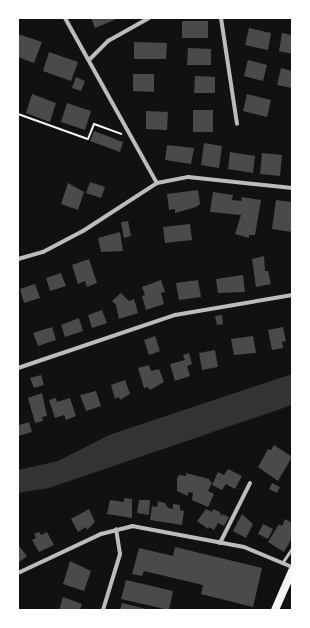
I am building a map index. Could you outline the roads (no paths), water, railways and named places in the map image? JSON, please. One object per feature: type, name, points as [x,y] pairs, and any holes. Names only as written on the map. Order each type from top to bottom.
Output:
[{"type":"main road","points":[[275,610],[292,571]]},
{"type":"street","points":[[65,18],[157,183]]},
{"type":"street","points":[[89,60],[108,41],[149,18]]},
{"type":"street","points":[[221,18],[237,124]]},
{"type":"street","points":[[18,260],[43,252],[83,231],[157,183],[188,178],[292,188]]},
{"type":"street","points":[[18,368],[175,315],[292,295]]},
{"type":"street","points":[[220,543],[250,482]]},
{"type":"street","points":[[18,573],[116,528],[132,526],[244,547],[292,567]]},
{"type":"street","points":[[103,610],[120,554],[116,528]]},
{"type":"lane","points":[[282,563],[292,548]]}]
